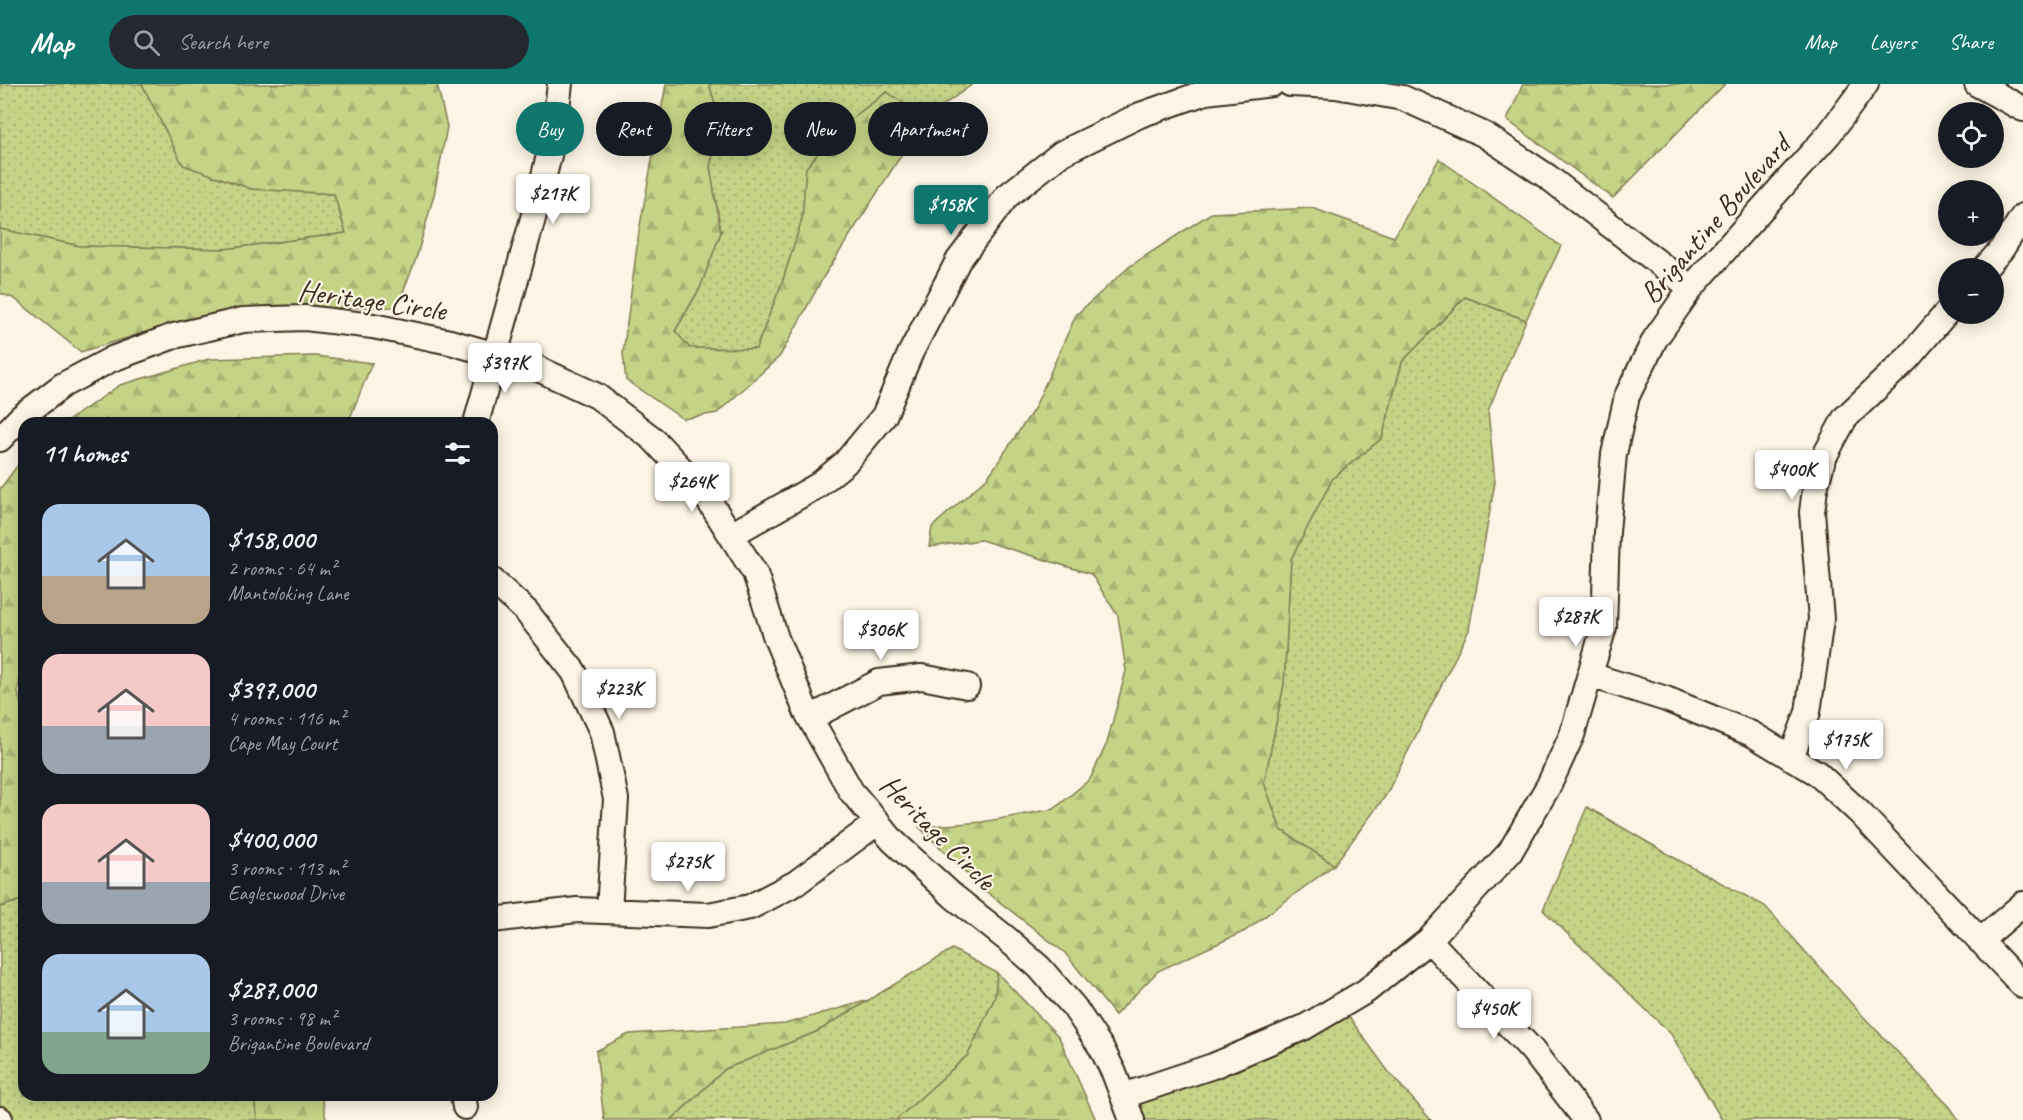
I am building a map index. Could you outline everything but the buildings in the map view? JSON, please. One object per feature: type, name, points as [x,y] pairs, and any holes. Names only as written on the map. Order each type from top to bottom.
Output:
[{"type":"street","points":[[478,417],[550,150],[560,84]]},
{"type":"street","points":[[731,535],[817,486],[845,463],[884,416],[910,354],[958,261],[1007,196],[1062,153],[1140,116],[1206,92],[1272,84]]},
{"type":"street","points":[[1290,84],[1405,91],[1494,141],[1548,177],[1691,288]]},
{"type":"street","name":"Brigantine Boulevard","points":[[1123,1096],[1213,1066],[1305,1027],[1366,991],[1430,940],[1510,852],[1550,784],[1572,735],[1604,627],[1607,532],[1614,454],[1627,396],[1655,339],[1691,288],[1829,134],[1866,84]]},
{"type":"street","points":[[1977,84],[2023,109]]},
{"type":"street","points":[[1994,258],[2023,216]]},
{"type":"street","name":"Heritage Circle","points":[[21,417],[63,385],[112,359],[174,336],[243,320],[305,318],[373,326],[450,342],[528,364],[597,396],[653,439],[704,493],[755,573],[776,638],[810,718],[851,791],[893,841],[953,896],[1039,967],[1074,1007],[1102,1049],[1132,1120]]},
{"type":"street","points":[[1791,758],[1808,712],[1821,618],[1812,513],[1815,489],[1823,459],[1845,418],[1908,358],[1938,323]]},
{"type":"street","name":"Heritage Circle","points":[[3,431],[18,419]]},
{"type":"street","points":[[498,585],[526,611],[574,672],[602,732],[616,799],[609,911]]},
{"type":"street","points":[[1590,675],[1666,699],[1752,734],[1817,773],[1860,813],[2023,986]]},
{"type":"street","points":[[810,718],[879,682],[922,677],[967,686]]},
{"type":"street","points":[[498,919],[577,910],[708,915],[750,907],[796,883],[878,822]]},
{"type":"street","points":[[1980,940],[2023,904]]},
{"type":"street","points":[[1430,940],[1532,1050],[1586,1120]]},
{"type":"green space","points":[[0,84],[142,84],[183,165],[252,189],[334,194],[346,233],[225,249],[80,246],[0,229]]},
{"type":"green space","points":[[142,84],[437,84],[447,127],[434,195],[416,259],[397,307],[255,309],[166,326],[81,352],[15,299],[0,293],[0,229],[80,246],[225,249],[346,233],[334,194],[252,189],[183,165]]},
{"type":"green space","points":[[666,84],[709,84],[714,102],[684,102],[684,156],[712,156],[710,167],[721,232],[700,288],[675,331],[690,348],[756,349],[783,280],[802,219],[806,168],[816,156],[856,156],[856,115],[868,106],[868,156],[901,156],[824,276],[780,356],[717,413],[683,419],[626,380],[623,354],[639,231],[653,156],[672,156],[672,102],[663,102]]},
{"type":"green space","points":[[709,84],[973,84],[948,102],[902,102],[887,92],[874,102],[868,102],[868,106],[856,115],[856,102],[784,102],[784,156],[816,156],[806,168],[802,219],[783,280],[756,349],[689,348],[675,331],[700,288],[721,232],[710,167],[712,156],[772,156],[772,102],[714,102]]},
{"type":"green space","points":[[1523,84],[1725,84],[1613,198],[1507,120]]},
{"type":"green space","points":[[887,92],[902,102],[874,102]]},
{"type":"green space","points":[[1439,159],[1561,246],[1526,320],[1465,297],[1402,362],[1382,438],[1333,478],[1291,559],[1284,684],[1264,783],[1281,830],[1334,865],[1245,931],[1158,971],[1115,1015],[1065,953],[983,889],[919,827],[982,822],[1054,809],[1090,779],[1107,743],[1126,671],[1118,616],[1091,574],[981,540],[929,547],[932,527],[988,477],[1034,409],[1076,315],[1130,266],[1211,213],[1312,208],[1394,237]]},
{"type":"green space","points":[[1465,297],[1526,320],[1488,411],[1495,482],[1469,630],[1386,795],[1334,865],[1281,830],[1264,783],[1284,684],[1291,559],[1333,478],[1382,438],[1402,362]]},
{"type":"green space","points":[[315,356],[372,363],[350,417],[74,417],[120,385],[209,359]]},
{"type":"green space","points":[[18,465],[18,901],[0,907],[0,489]]},
{"type":"green space","points":[[1587,807],[1680,861],[1765,906],[1859,1012],[1950,1107],[1959,1120],[1722,1120],[1671,1034],[1543,910]]},
{"type":"green space","points":[[18,901],[18,1101],[255,1101],[257,1120],[0,1120],[0,907]]},
{"type":"green space","points":[[952,949],[997,973],[995,997],[968,1055],[896,1120],[671,1120],[725,1069],[818,1031]]},
{"type":"green space","points":[[997,973],[1059,1037],[1096,1120],[896,1120],[968,1055],[995,997]]},
{"type":"green space","points":[[869,1000],[818,1031],[725,1069],[671,1120],[604,1120],[596,1051],[629,1034],[785,1024]]},
{"type":"green space","points":[[1341,1006],[1388,1071],[1431,1120],[1132,1120],[1123,1096]]},
{"type":"green space","points":[[255,1101],[323,1101],[326,1120],[257,1120]]}]
